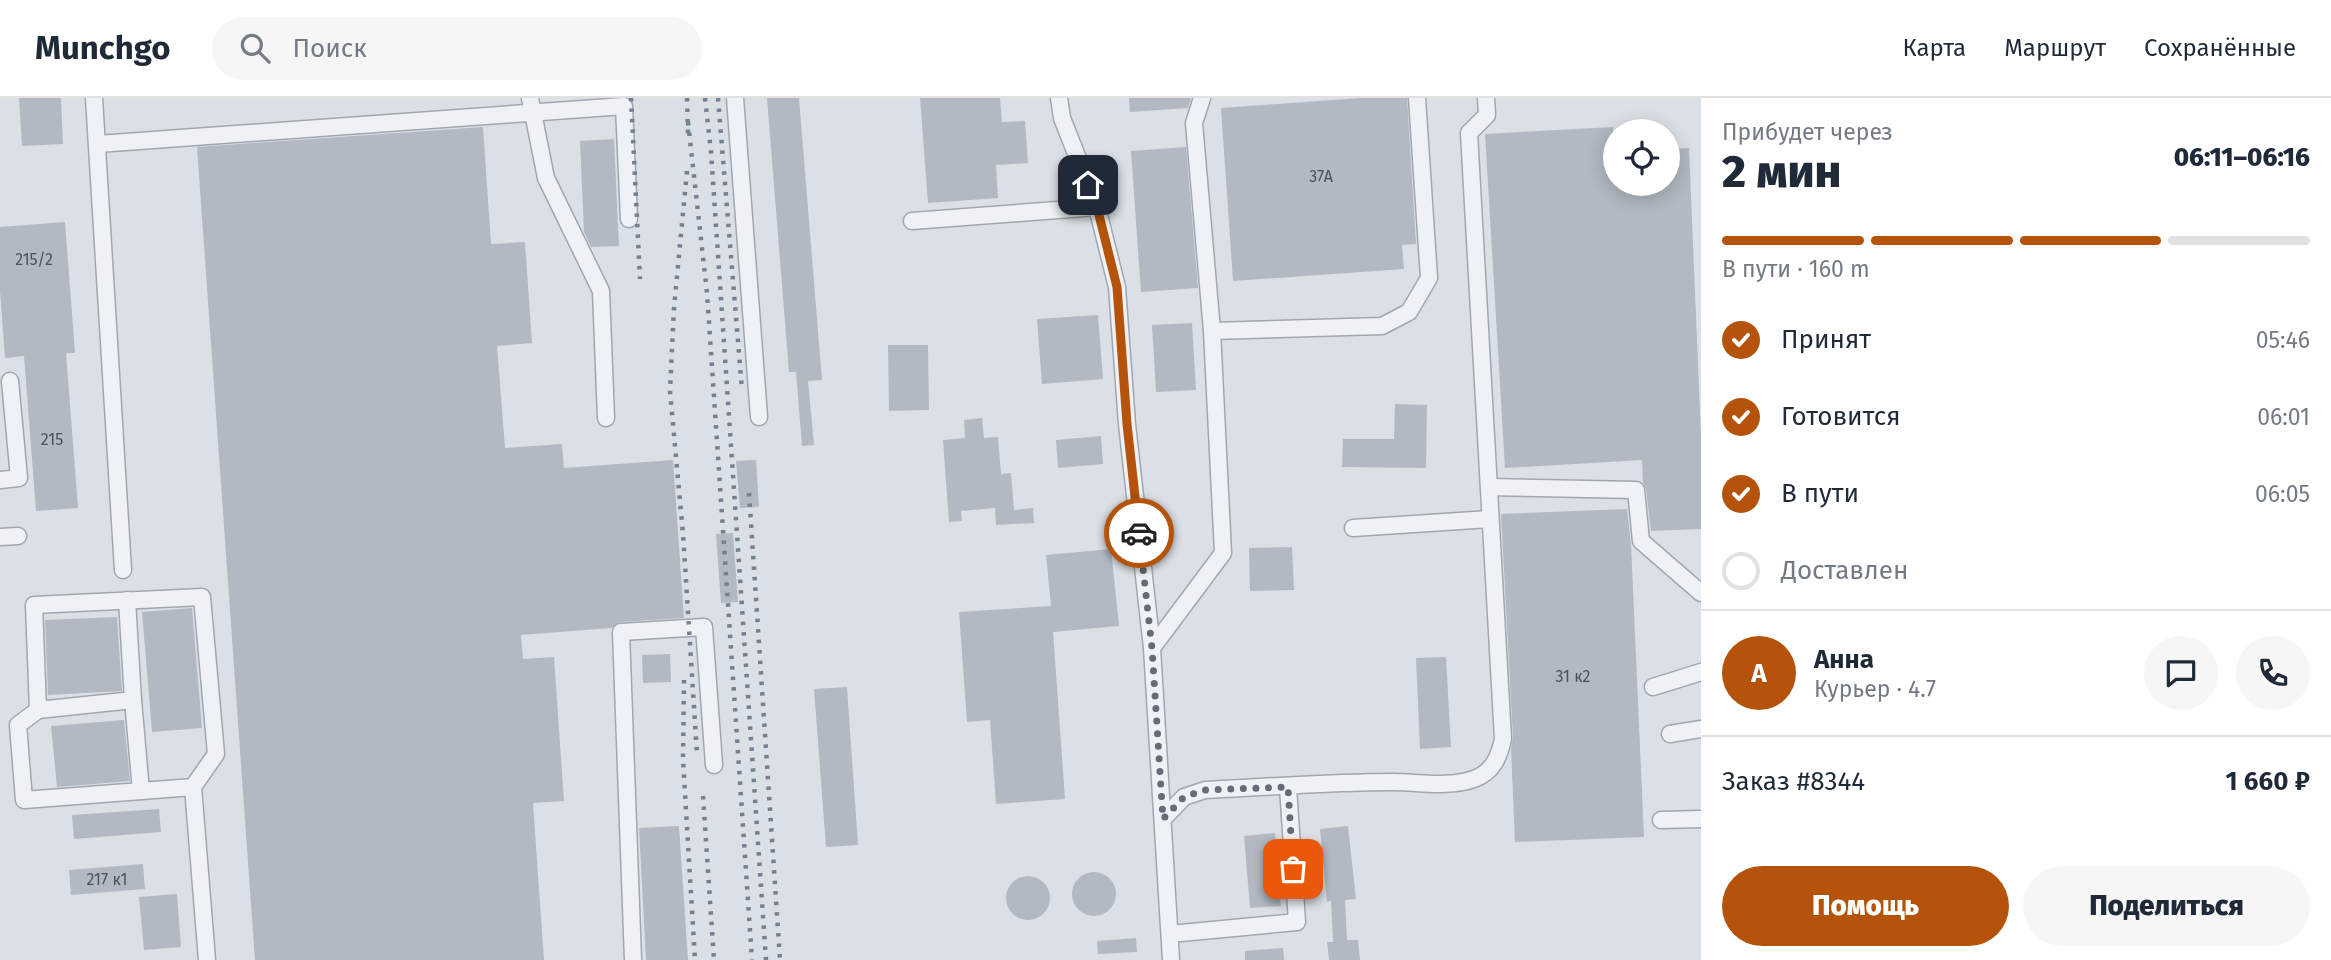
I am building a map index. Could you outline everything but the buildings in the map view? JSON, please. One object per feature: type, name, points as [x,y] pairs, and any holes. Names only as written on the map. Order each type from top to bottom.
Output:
[{"type":"lane","points":[[94,98],[123,570]]},
{"type":"lane","points":[[735,98],[759,417]]},
{"type":"lane","points":[[1059,98],[1062,118],[1097,207],[1117,287],[1127,424],[1152,648],[1171,960]]},
{"type":"lane","points":[[1152,648],[1223,553],[1212,331],[1194,123],[1202,98]]},
{"type":"lane","points":[[1212,331],[1382,326],[1409,312],[1429,278],[1416,98]]},
{"type":"lane","points":[[1163,819],[1184,797],[1205,790],[1393,782],[1451,783],[1474,779],[1489,771],[1499,758],[1503,738],[1469,133],[1487,115],[1486,98]]},
{"type":"lane","points":[[98,144],[531,106],[624,106],[629,219]]},
{"type":"lane","points":[[531,106],[545,178],[601,291],[606,418]]},
{"type":"lane","points":[[912,221],[1097,207]]},
{"type":"lane","points":[[0,480],[19,478],[10,381]]},
{"type":"lane","points":[[1489,487],[1636,490],[1642,541],[1701,593]]},
{"type":"lane","points":[[1353,528],[1490,519]]},
{"type":"lane","points":[[0,537],[18,536]]},
{"type":"lane","points":[[38,710],[34,605],[202,597],[216,754],[193,788],[207,960]]},
{"type":"lane","points":[[127,600],[141,791]]},
{"type":"lane","points":[[633,960],[621,632],[704,627],[714,765]]},
{"type":"lane","points":[[1653,688],[1701,672]]},
{"type":"lane","points":[[133,700],[38,710],[18,725],[24,800],[193,788]]},
{"type":"lane","points":[[1670,734],[1701,729]]},
{"type":"lane","points":[[1170,934],[1297,922],[1288,787]]},
{"type":"lane","points":[[1661,820],[1701,819]]},
{"type":"railway","points":[[631,98],[640,279]]},
{"type":"railway","points":[[687,98],[688,133]]},
{"type":"railway","points":[[705,98],[711,152],[766,960]]},
{"type":"railway","points":[[718,98],[742,390]]},
{"type":"railway","points":[[688,122],[707,293],[752,960]]},
{"type":"railway","points":[[687,171],[674,308],[670,391],[683,534],[697,754]]},
{"type":"railway","points":[[749,493],[780,960]]},
{"type":"railway","points":[[684,680],[683,760],[695,960]]},
{"type":"railway","points":[[703,796],[714,960]]},
{"type":"way so far","points":[[1139,533],[1152,648],[1163,819],[1184,797],[1205,790],[1288,787],[1293,869]]},
{"type":"route","points":[[1088,185],[1097,207],[1117,287],[1127,424],[1139,533]]}]
